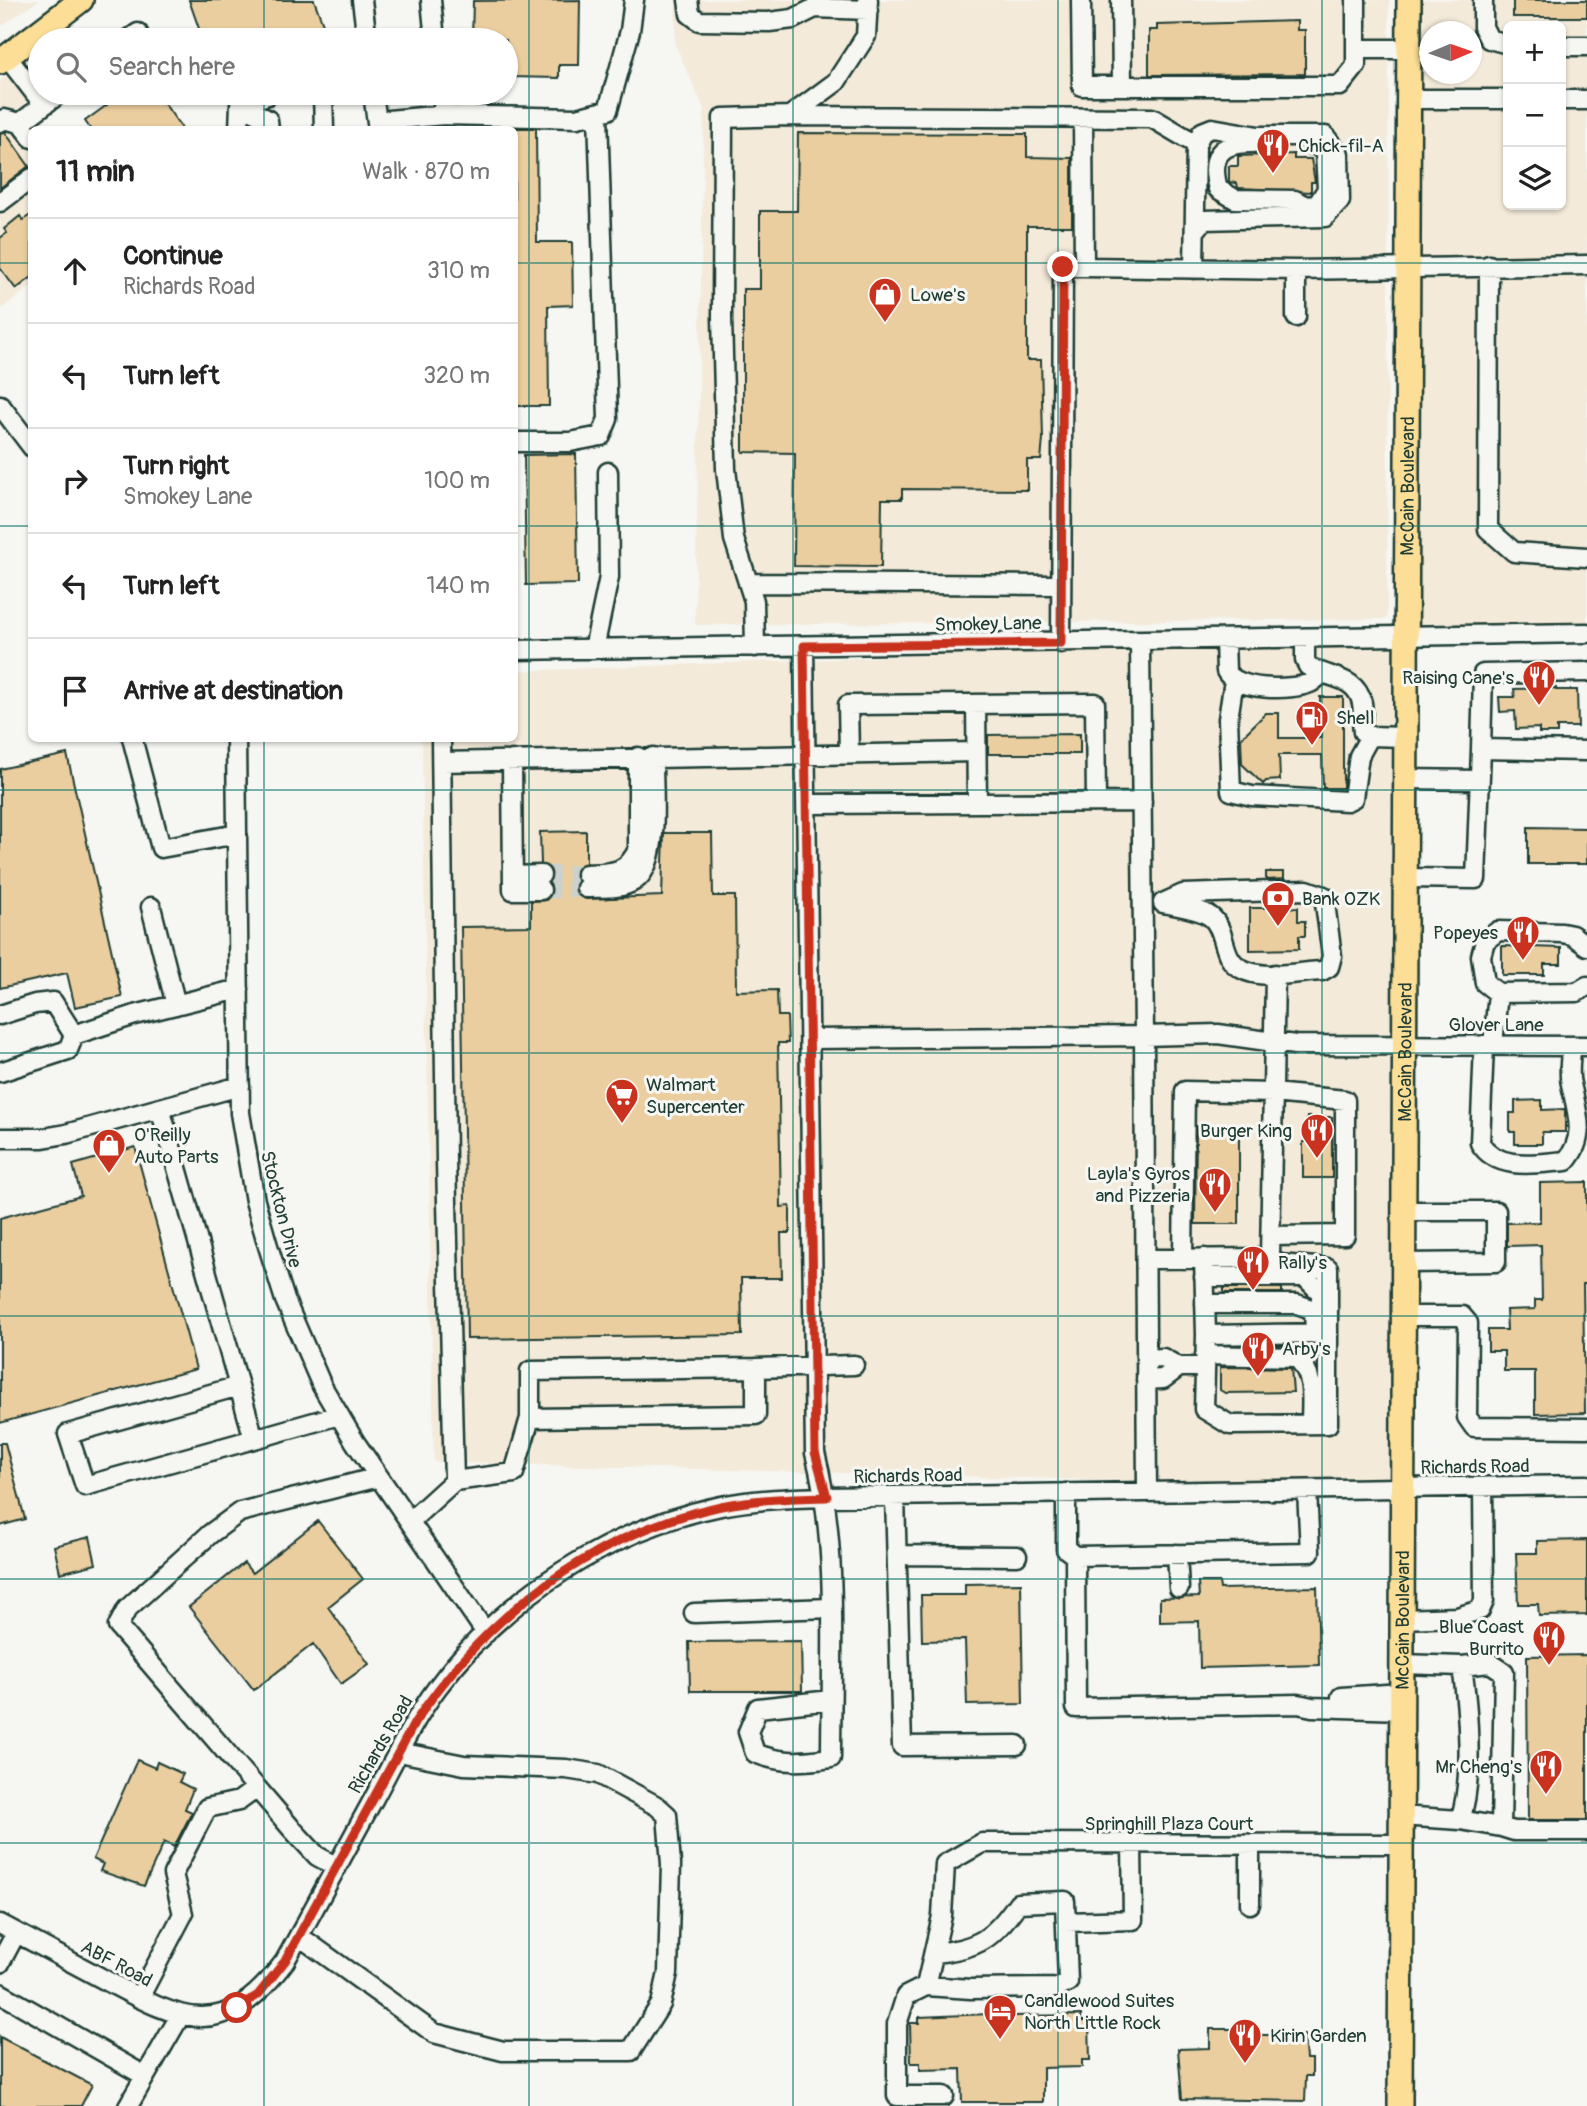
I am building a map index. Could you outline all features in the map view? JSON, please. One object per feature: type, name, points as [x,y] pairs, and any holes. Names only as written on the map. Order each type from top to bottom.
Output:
[{"type":"main road","points":[[45,28],[81,0]]},
{"type":"main road","name":"McCain Boulevard","points":[[1400,2106],[1405,737],[1410,266],[1409,0]]},
{"type":"main road","points":[[3,60],[28,41]]},
{"type":"street","points":[[362,0],[366,28]]},
{"type":"street","points":[[431,0],[434,28]]},
{"type":"street","points":[[374,105],[377,125],[444,115],[464,123],[598,115],[608,110],[631,31],[634,0]]},
{"type":"street","points":[[688,0],[690,14],[699,21],[769,22],[793,19],[815,4],[868,5],[866,36],[836,82],[790,116]]},
{"type":"street","points":[[1081,0],[1082,86],[1340,86],[1356,66],[1356,0]]},
{"type":"street","points":[[1121,0],[1122,86]]},
{"type":"street","points":[[1483,0],[1483,27],[1489,39],[1503,43]]},
{"type":"street","points":[[1566,46],[1587,45]]},
{"type":"street","points":[[1356,49],[1410,49]]},
{"type":"street","points":[[3,60],[28,87]]},
{"type":"street","points":[[1410,99],[1503,99]]},
{"type":"street","points":[[1566,100],[1587,100]]},
{"type":"street","points":[[20,123],[44,105]]},
{"type":"street","points":[[239,126],[240,105]]},
{"type":"street","points":[[242,105],[268,120],[269,126]]},
{"type":"street","points":[[323,105],[324,126]]},
{"type":"street","points":[[443,105],[444,115]]},
{"type":"street","points":[[518,442],[570,442],[601,436],[608,419],[598,115]]},
{"type":"street","points":[[755,647],[754,601],[734,539],[726,469],[722,317],[723,118],[1152,118],[1196,144]]},
{"type":"street","points":[[1083,118],[1084,267]]},
{"type":"street","points":[[0,122],[4,119],[20,123],[28,133]]},
{"type":"street","points":[[1194,269],[1196,144],[1202,132],[1212,128],[1258,136],[1325,136],[1339,154],[1340,201],[1325,217],[1204,220],[1195,226]]},
{"type":"street","points":[[1195,226],[1210,208],[1308,208],[1317,205],[1326,189],[1325,153],[1317,145],[1234,143],[1225,146],[1218,154],[1215,180],[1218,189],[1225,196],[1295,200],[1308,208],[1325,217]]},
{"type":"street","points":[[0,202],[28,181]]},
{"type":"street","points":[[1489,265],[1488,529],[1514,552],[1587,557]]},
{"type":"street","points":[[1061,643],[1063,267],[1296,270],[1587,265]]},
{"type":"street","points":[[1296,270],[1296,317]]},
{"type":"street","points":[[0,406],[28,435]]},
{"type":"street","points":[[594,649],[609,577],[608,472]]},
{"type":"street","points":[[748,583],[1061,585]]},
{"type":"street","name":"Smokey Lane","points":[[518,650],[1587,633]]},
{"type":"street","points":[[1305,639],[1304,660],[1308,666],[1346,680],[1358,692],[1362,703],[1363,732],[1370,736],[1405,737]]},
{"type":"street","points":[[1225,640],[1226,671],[1242,684],[1279,687],[1311,682],[1323,673]]},
{"type":"street","points":[[1140,642],[1147,1492]]},
{"type":"street","points":[[804,646],[816,1366],[815,1452],[827,1497],[830,1608],[831,1700],[831,1758],[798,1763],[774,1761],[755,1753],[748,1732],[758,1708],[831,1700]]},
{"type":"street","points":[[1405,878],[1476,879],[1483,674],[1587,672]]},
{"type":"street","points":[[1234,680],[1228,719],[1231,791],[1252,796],[1347,801],[1353,798],[1359,756],[1370,736]]},
{"type":"street","points":[[849,753],[848,705],[1096,703],[1096,802]]},
{"type":"street","points":[[976,704],[977,803]]},
{"type":"street","points":[[133,742],[161,848],[237,834]]},
{"type":"street","name":"Stockton Drive","points":[[236,742],[240,1087],[245,1151],[268,1246],[290,1312],[322,1386],[379,1477],[486,1633]]},
{"type":"street","points":[[441,742],[446,1162],[454,1481]]},
{"type":"street","points":[[1481,749],[1587,751]]},
{"type":"street","points":[[442,762],[976,752]]},
{"type":"street","points":[[586,881],[618,887],[635,881],[647,866],[653,851],[645,757]]},
{"type":"street","points":[[512,760],[513,883],[541,882]]},
{"type":"street","points":[[1405,779],[1479,780]]},
{"type":"street","points":[[807,804],[1142,802]]},
{"type":"street","points":[[1143,904],[1163,903],[1210,916],[1220,928],[1227,953],[1238,968],[1253,973],[1275,974],[1322,971],[1329,967],[1332,956],[1324,896],[1296,890],[1183,894],[1163,903]]},
{"type":"street","points":[[151,907],[176,1005]]},
{"type":"street","points":[[1587,946],[1572,935],[1512,931],[1490,934],[1483,945],[1485,983],[1498,993],[1577,992],[1587,986]]},
{"type":"street","points":[[1270,1258],[1275,974]]},
{"type":"street","points":[[74,1035],[239,989]]},
{"type":"street","points":[[1498,993],[1488,1045],[1480,1143],[1487,1154],[1500,1161],[1517,1164],[1566,1161],[1576,1152],[1580,1140],[1581,1114],[1570,1082],[1579,1046]]},
{"type":"street","points":[[0,1015],[34,1004],[53,1002],[74,1035]]},
{"type":"street","name":"Glover Lane","points":[[810,1040],[1218,1034],[1295,1045],[1579,1046]]},
{"type":"street","points":[[0,1072],[68,1050],[74,1035]]},
{"type":"street","points":[[0,1138],[43,1138],[66,1134],[240,1087]]},
{"type":"street","points":[[1183,1259],[1185,1091],[1273,1093],[1345,1100],[1345,1235],[1270,1236]]},
{"type":"street","points":[[160,1108],[254,1439]]},
{"type":"street","points":[[1403,1263],[1496,1262],[1496,1211],[1404,1211]]},
{"type":"street","points":[[1204,1258],[1204,1409],[1230,1425],[1328,1424],[1321,1293],[1306,1277],[1205,1277]]},
{"type":"street","points":[[1146,1259],[1270,1258],[1279,1264],[1328,1268],[1322,1333]]},
{"type":"street","points":[[1205,1304],[1297,1304],[1314,1310],[1322,1333]]},
{"type":"street","points":[[1403,1316],[1462,1316],[1468,1323],[1467,1418],[1474,1427],[1587,1428]]},
{"type":"street","points":[[1206,1335],[1322,1333]]},
{"type":"street","points":[[1146,1380],[1163,1379],[1179,1367],[1205,1361],[1296,1357],[1305,1366],[1312,1381],[1311,1424]]},
{"type":"street","points":[[1146,1359],[1163,1358],[1179,1367]]},
{"type":"street","points":[[410,1521],[454,1481],[514,1473],[530,1418],[530,1371],[854,1365]]},
{"type":"street","points":[[530,1418],[756,1415],[756,1368]]},
{"type":"street","points":[[239,1386],[68,1434],[85,1486],[339,1415]]},
{"type":"street","points":[[337,1867],[317,1856],[118,1626],[127,1609],[209,1534],[240,1512],[379,1477]]},
{"type":"street","name":"Richards Road","points":[[220,2014],[237,2008],[266,1987],[299,1936],[399,1752],[438,1687],[486,1633],[531,1594],[592,1553],[660,1524],[733,1504],[827,1497],[1587,1485]]},
{"type":"street","points":[[1402,1619],[1457,1617],[1480,1610],[1484,1601],[1483,1487]]},
{"type":"street","points":[[1075,1556],[1310,1552],[1307,1490]]},
{"type":"street","points":[[1073,1493],[1076,1708],[1298,1704],[1312,1707],[1402,1701]]},
{"type":"street","points":[[895,1496],[902,1746],[1017,1745]]},
{"type":"street","points":[[897,1555],[1017,1556]]},
{"type":"street","points":[[1177,1555],[1179,1588]]},
{"type":"street","points":[[694,1613],[830,1608]]},
{"type":"street","points":[[1402,1664],[1490,1663],[1504,1672],[1501,1827]]},
{"type":"street","points":[[1460,1820],[1465,1805],[1467,1755],[1462,1665]]},
{"type":"street","points":[[299,1936],[434,2033],[503,2051],[631,2051],[661,2004],[668,1973],[671,1864],[667,1815],[657,1805],[598,1774],[566,1769],[464,1765],[399,1752]]},
{"type":"street","points":[[139,1998],[183,1914],[173,1874],[207,1808],[239,1801],[257,1788]]},
{"type":"street","points":[[1400,1816],[1460,1820],[1514,1831],[1587,1831]]},
{"type":"street","name":"Springhill Plaza Court","points":[[934,1953],[942,1916],[944,1864],[982,1843],[1400,1844]]},
{"type":"street","points":[[1066,1922],[1133,1920],[1132,1844]]},
{"type":"street","points":[[1250,1844],[1250,1904]]},
{"type":"street","points":[[926,1986],[934,1953],[965,1951],[984,1941],[1001,1928],[1018,1903],[1065,1901],[1068,1982],[1058,1988],[971,1989],[926,1986],[906,1996],[897,2024],[897,2096],[944,2096]]},
{"type":"street","points":[[0,1963],[8,1928]]},
{"type":"street","name":"ABF Road","points":[[8,1928],[139,1998],[180,2016],[205,2018],[220,2014]]},
{"type":"street","points":[[0,1993],[145,2077]]},
{"type":"street","points":[[128,2106],[180,2016]]},
{"type":"shaded area","points":[[0,0],[39,0],[0,27]]},
{"type":"shaded area","points":[[676,0],[1389,0],[1387,619],[695,625],[704,109],[675,44]]},
{"type":"shaded area","points":[[1417,0],[1587,0],[1587,635],[1406,637]]},
{"type":"shaded area","points":[[9,74],[28,99],[28,105],[32,105],[48,126],[28,126],[28,288],[0,310],[0,81]]},
{"type":"shaded area","points":[[1406,637],[1403,1488],[434,1462],[422,742],[518,742],[518,671]]},
{"type":"building","points":[[189,0],[314,0],[324,28],[199,28]]},
{"type":"building","points":[[580,0],[579,65],[559,65],[559,78],[518,77],[518,28],[472,28],[473,1]]},
{"type":"building","points":[[1513,0],[1587,0],[1587,17],[1513,17]]},
{"type":"building","points":[[1297,21],[1297,30],[1305,30],[1305,74],[1149,75],[1149,30],[1157,30],[1157,25]]},
{"type":"building","points":[[107,105],[165,105],[180,126],[88,126],[85,121]]},
{"type":"building","points":[[518,128],[536,128],[537,242],[572,242],[573,305],[548,306],[549,406],[518,406]]},
{"type":"building","points":[[5,132],[28,167],[0,188],[0,133]]},
{"type":"building","name":"Lowe's","points":[[798,133],[1027,134],[1027,157],[1072,158],[1072,226],[1027,226],[1027,360],[1041,360],[1043,439],[1041,460],[1027,460],[1027,490],[902,489],[902,499],[882,499],[881,567],[794,566],[795,453],[743,452],[743,289],[760,289],[760,211],[797,211]]},
{"type":"building","name":"Chick-fil-A","points":[[1294,154],[1294,159],[1311,159],[1315,182],[1311,182],[1311,192],[1238,188],[1237,183],[1229,182],[1229,166],[1238,166],[1238,156]]},
{"type":"building","points":[[20,216],[23,220],[28,217],[28,280],[16,289],[0,268],[0,238],[7,233],[4,229]]},
{"type":"building","points":[[576,454],[578,584],[526,585],[524,455]]},
{"type":"building","name":"Raising Cane's","points":[[1514,689],[1577,690],[1578,727],[1557,727],[1557,733],[1539,733],[1539,728],[1516,729],[1515,711],[1500,712],[1499,697],[1515,697]]},
{"type":"building","points":[[1320,697],[1343,697],[1343,788],[1323,788],[1322,755],[1279,755],[1280,780],[1266,781],[1263,784],[1242,764],[1241,738],[1266,713],[1279,713],[1279,738],[1321,738]]},
{"type":"building","points":[[1080,734],[1080,754],[988,754],[988,735]]},
{"type":"building","points":[[67,754],[122,997],[75,1007],[67,973],[0,988],[0,769]]},
{"type":"building","points":[[1528,827],[1587,828],[1587,864],[1528,864]]},
{"type":"building","name":"Walmart Supercenter","points":[[586,831],[586,863],[576,869],[575,888],[577,895],[586,899],[662,896],[664,833],[712,833],[713,896],[735,896],[736,991],[777,990],[778,1016],[787,1016],[788,1043],[778,1043],[781,1207],[790,1206],[790,1233],[781,1233],[782,1278],[741,1278],[742,1335],[467,1339],[461,927],[531,926],[531,901],[546,900],[552,891],[549,882],[551,870],[541,864],[540,832]]},
{"type":"building","points":[[1266,872],[1284,872],[1284,879],[1266,880]]},
{"type":"building","name":"Bank OZK","points":[[1284,902],[1284,908],[1298,907],[1298,921],[1305,921],[1305,936],[1299,936],[1299,949],[1250,950],[1250,908],[1267,908],[1266,903]]},
{"type":"building","name":"Popeyes","points":[[1502,946],[1561,948],[1561,964],[1544,964],[1544,975],[1502,975]]},
{"type":"building","points":[[1542,1100],[1542,1110],[1565,1109],[1565,1132],[1542,1132],[1542,1144],[1515,1144],[1515,1132],[1510,1132],[1510,1113],[1515,1113],[1515,1101]]},
{"type":"building","name":"Burger King","points":[[1307,1117],[1332,1117],[1332,1178],[1303,1178],[1303,1142],[1307,1142]]},
{"type":"building","points":[[1196,1126],[1239,1126],[1239,1224],[1195,1224]]},
{"type":"building","points":[[135,1147],[196,1369],[0,1423],[0,1218],[81,1196],[73,1165]]},
{"type":"building","points":[[1587,1182],[1587,1284],[1583,1284],[1585,1413],[1535,1414],[1535,1371],[1504,1371],[1504,1351],[1488,1351],[1488,1330],[1507,1330],[1506,1310],[1535,1309],[1535,1300],[1542,1300],[1541,1245],[1507,1246],[1507,1223],[1540,1222],[1540,1183]]},
{"type":"building","points":[[1224,1288],[1282,1288],[1282,1293],[1224,1293]]},
{"type":"building","name":"Arby's","points":[[1220,1367],[1291,1368],[1293,1392],[1225,1393],[1220,1390]]},
{"type":"building","points":[[0,1443],[5,1443],[25,1519],[0,1526]]},
{"type":"building","points":[[318,1521],[363,1579],[328,1607],[369,1664],[341,1684],[313,1644],[254,1690],[189,1607],[244,1563],[252,1573]]},
{"type":"building","points":[[90,1537],[96,1564],[60,1573],[54,1546]]},
{"type":"building","points":[[1587,1540],[1587,1615],[1539,1616],[1538,1604],[1518,1604],[1516,1553],[1537,1553],[1537,1541]]},
{"type":"building","points":[[1198,1582],[1219,1582],[1220,1589],[1317,1587],[1319,1665],[1200,1668],[1199,1621],[1160,1622],[1160,1598],[1199,1597]]},
{"type":"building","points":[[1021,1583],[1023,1704],[967,1705],[965,1640],[922,1641],[921,1595],[965,1595],[965,1584]]},
{"type":"building","points":[[801,1641],[802,1691],[690,1691],[689,1642]]},
{"type":"building","points":[[1587,1655],[1587,1820],[1528,1820],[1527,1656]]},
{"type":"building","points":[[137,1760],[155,1768],[157,1762],[183,1774],[179,1782],[193,1789],[185,1809],[192,1812],[174,1847],[164,1842],[144,1886],[100,1871],[103,1864],[93,1859]]},
{"type":"building","name":"Candlewood Suites North Little Rock","points":[[1013,2013],[1013,2016],[1081,2015],[1081,2021],[1089,2021],[1090,2060],[1082,2060],[1082,2067],[1043,2068],[1043,2102],[962,2102],[961,2069],[920,2070],[920,2063],[911,2063],[910,2023],[919,2023],[919,2017]]},
{"type":"building","name":"Kirin Garden","points":[[1210,2029],[1247,2029],[1247,2035],[1304,2035],[1306,2059],[1312,2059],[1312,2076],[1306,2076],[1305,2101],[1182,2099],[1178,2049],[1210,2048]]},
{"type":"building","points":[[0,2037],[92,2085],[81,2106],[0,2106]]},
{"type":"tunnel","points":[[541,875],[586,874]]},
{"type":"tunnel","points":[[541,890],[586,888]]},
{"type":"place","name":"Chick-fil-A","points":[[1273,175]]},
{"type":"place","name":"Lowe's","points":[[885,324]]},
{"type":"place","name":"Raising Cane's","points":[[1539,707]]},
{"type":"place","name":"Shell","points":[[1312,747]]},
{"type":"place","name":"Bank OZK","points":[[1278,928]]},
{"type":"place","name":"Popeyes","points":[[1523,962]]},
{"type":"place","name":"Walmart Supercenter","points":[[622,1125]]},
{"type":"place","name":"Burger King","points":[[1317,1160]]},
{"type":"place","name":"O'Reilly Auto Parts","points":[[109,1175]]},
{"type":"place","name":"Layla's Gyros and Pizzeria","points":[[1215,1214]]},
{"type":"place","name":"Rally's","points":[[1253,1292]]},
{"type":"place","name":"Arby's","points":[[1258,1378]]},
{"type":"place","name":"Blue Coast Burrito","points":[[1549,1667]]},
{"type":"place","name":"Mr Cheng's","points":[[1546,1796]]},
{"type":"place","name":"Candlewood Suites North Little Rock","points":[[1000,2041]]},
{"type":"place","name":"Kirin Garden","points":[[1245,2065]]},
{"type":"route","points":[[237,2008],[258,1995],[285,1961],[415,1722],[438,1687],[492,1626],[547,1582],[592,1553],[660,1524],[722,1506],[766,1499],[827,1497],[815,1452],[816,1366],[804,646],[1061,643],[1063,267]]}]
